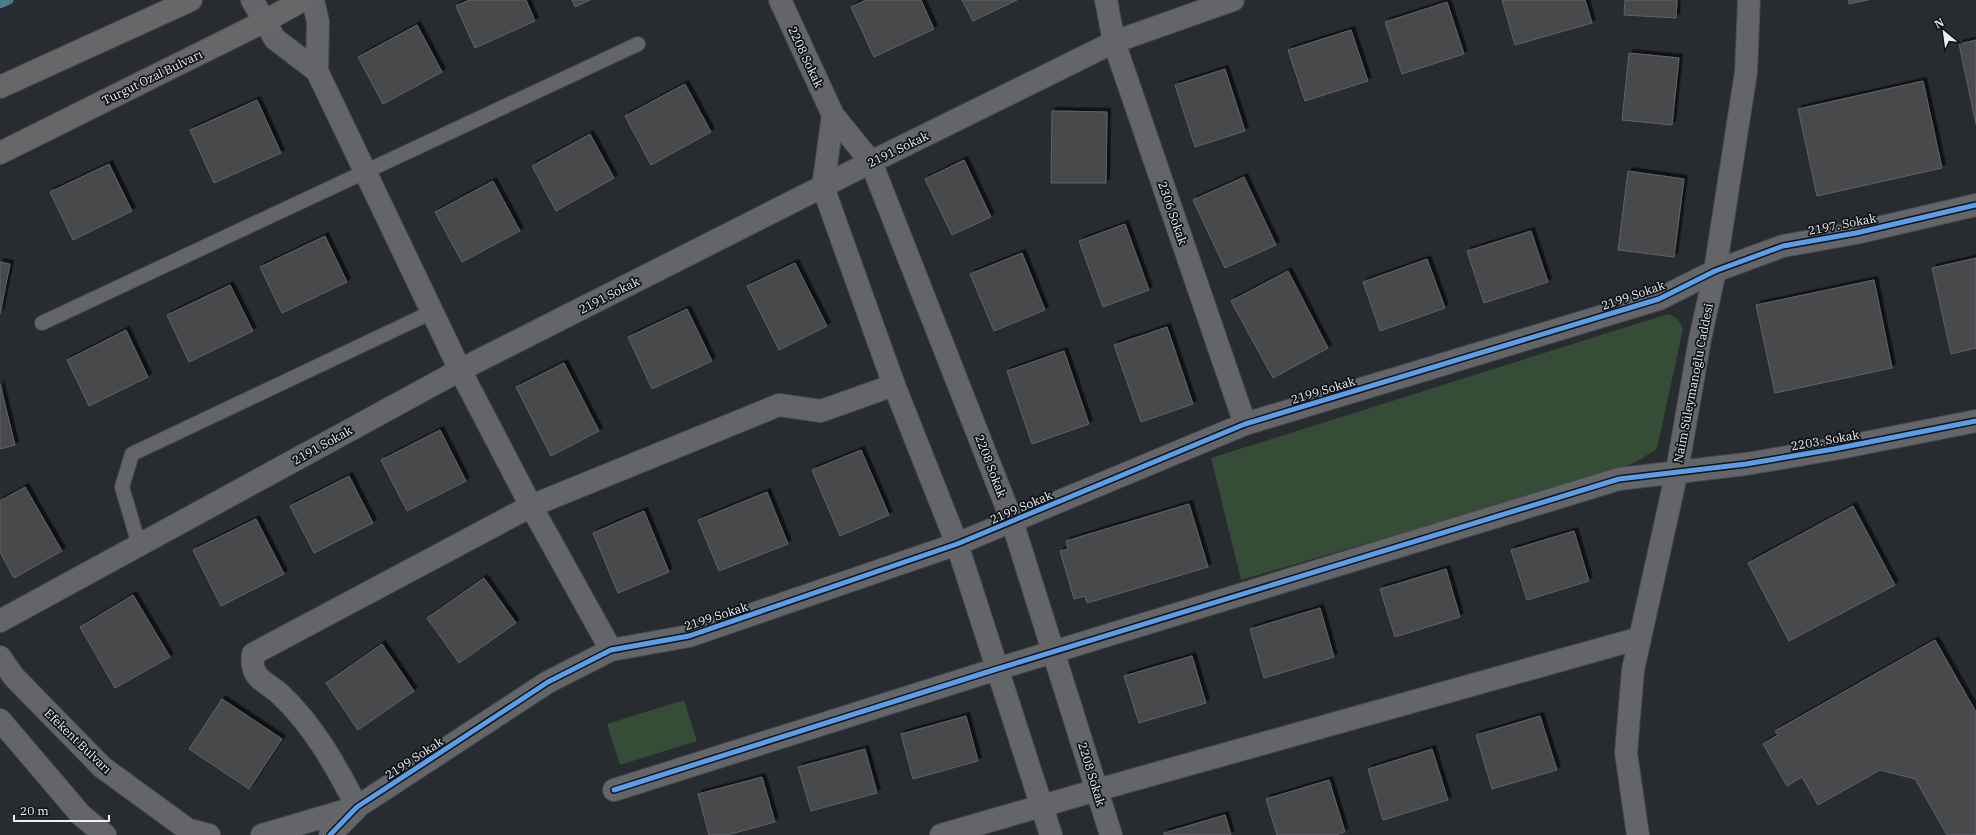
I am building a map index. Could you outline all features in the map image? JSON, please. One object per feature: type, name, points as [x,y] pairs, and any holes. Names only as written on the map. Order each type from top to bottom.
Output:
[{"type":"main road","points":[[0,87],[191,0]]},
{"type":"main road","name":"Turgut Ozal Bulvarı","points":[[0,153],[265,22],[303,0]]},
{"type":"street","points":[[252,0],[275,38],[317,70],[367,172],[460,370],[531,506],[611,650]]},
{"type":"street","points":[[313,0],[318,22],[317,70]]},
{"type":"street","name":"2208 Sokak","points":[[780,0],[833,115],[871,162],[1012,521],[1111,835]]},
{"type":"street","name":"2306 Sokak","points":[[1106,0],[1114,42],[1245,424]]},
{"type":"street","name":"2191 Sokak","points":[[0,621],[460,370],[823,186],[1114,42],[1233,0]]},
{"type":"street","name":"Naim Süleymanoğlu Caddesi","points":[[1633,834],[1626,753],[1633,670],[1677,471],[1700,339],[1715,271],[1746,72],[1749,0]]},
{"type":"street","points":[[833,115],[823,186],[894,385],[957,544],[1051,835]]},
{"type":"street","name":"2197. Sokak","points":[[1715,271],[1783,246],[1856,233],[1976,205]]},
{"type":"street","name":"2199 Sokak","points":[[357,807],[548,682],[611,650],[689,636],[957,544],[1245,424],[1659,299],[1715,271]]},
{"type":"street","points":[[357,807],[333,761],[305,721],[279,693],[259,679],[252,665],[253,654],[531,506],[780,405],[821,412],[894,385]]},
{"type":"street","name":"2203. Sokak","points":[[614,790],[1054,651],[1619,479],[1746,464],[1834,449],[1976,421]]},
{"type":"street","points":[[941,835],[1041,805],[1640,638]]},
{"type":"street","name":"Efekent Bulvarı","points":[[0,657],[14,677],[102,767],[187,829],[209,835]]},
{"type":"street","points":[[0,720],[81,815],[105,835]]},
{"type":"street","points":[[262,835],[357,807]]},
{"type":"street","points":[[330,835],[357,807]]},
{"type":"lane","points":[[42,323],[638,44]]},
{"type":"lane","points":[[139,545],[122,487],[132,454],[432,312]]},
{"type":"green space","points":[[1668,314],[1678,319],[1683,329],[1657,449],[1636,462],[1608,473],[1241,580],[1211,458]]},
{"type":"green space","points":[[684,700],[697,741],[620,765],[607,724]]},
{"type":"building","points":[[469,0],[526,0],[535,21],[475,48],[456,6]]},
{"type":"building","points":[[572,0],[590,0],[575,7]]},
{"type":"building","points":[[866,0],[921,0],[934,29],[874,57],[851,7]]},
{"type":"building","points":[[962,0],[1017,0],[973,21]]},
{"type":"building","points":[[1502,0],[1585,0],[1592,23],[1515,45]]},
{"type":"building","points":[[1625,0],[1677,0],[1676,18],[1624,15]]},
{"type":"building","points":[[1848,0],[1868,0],[1849,4]]},
{"type":"building","points":[[1447,2],[1464,54],[1402,74],[1385,22]]},
{"type":"building","points":[[417,25],[442,72],[383,104],[358,57]]},
{"type":"building","points":[[1351,30],[1368,81],[1305,101],[1288,50]]},
{"type":"building","points":[[1976,40],[1976,124],[1959,44]]},
{"type":"building","points":[[1629,53],[1679,58],[1672,125],[1622,120]]},
{"type":"building","points":[[1225,69],[1245,131],[1195,147],[1175,85]]},
{"type":"building","points":[[1923,81],[1942,168],[1817,196],[1798,109]]},
{"type":"building","points":[[685,84],[711,132],[651,165],[625,116]]},
{"type":"building","points":[[257,100],[281,153],[214,183],[190,130]]},
{"type":"building","points":[[1052,111],[1107,112],[1106,183],[1051,183]]},
{"type":"building","points":[[590,134],[614,178],[556,211],[532,166]]},
{"type":"building","points":[[964,160],[991,217],[952,235],[925,179]]},
{"type":"building","points":[[109,164],[132,211],[73,240],[50,192]]},
{"type":"building","points":[[1628,171],[1684,179],[1674,257],[1618,250]]},
{"type":"building","points":[[1244,177],[1276,245],[1225,268],[1193,200]]},
{"type":"building","points":[[493,181],[520,231],[462,262],[435,212]]},
{"type":"building","points":[[1125,224],[1149,290],[1103,307],[1079,241]]},
{"type":"building","points":[[1531,231],[1548,282],[1484,303],[1467,251]]},
{"type":"building","points":[[325,236],[347,282],[282,313],[260,267]]},
{"type":"building","points":[[1022,253],[1045,310],[994,331],[970,274]]},
{"type":"building","points":[[1976,258],[1976,348],[1951,354],[1932,268]]},
{"type":"building","points":[[1427,259],[1445,308],[1380,331],[1363,282]]},
{"type":"building","points":[[0,262],[10,264],[0,314]]},
{"type":"building","points":[[795,263],[827,326],[779,350],[747,286]]},
{"type":"building","points":[[1288,271],[1328,348],[1273,378],[1231,301]]},
{"type":"building","points":[[1874,280],[1892,368],[1775,393],[1756,305]]},
{"type":"building","points":[[230,285],[253,331],[189,362],[167,315]]},
{"type":"building","points":[[687,309],[712,361],[652,389],[628,337]]},
{"type":"building","points":[[1167,327],[1193,404],[1141,422],[1114,345]]},
{"type":"building","points":[[126,330],[148,377],[89,406],[67,360]]},
{"type":"building","points":[[1064,351],[1089,424],[1032,444],[1007,371]]},
{"type":"building","points":[[564,363],[599,431],[551,456],[516,387]]},
{"type":"building","points":[[0,384],[15,445],[0,449]]},
{"type":"building","points":[[440,430],[466,481],[407,511],[381,460]]},
{"type":"building","points":[[861,450],[889,515],[840,536],[812,470]]},
{"type":"building","points":[[349,476],[373,523],[314,553],[290,506]]},
{"type":"building","points":[[25,487],[62,551],[14,578],[0,552],[0,501]]},
{"type":"building","points":[[767,492],[788,544],[719,571],[698,520]]},
{"type":"building","points":[[1189,504],[1208,567],[1087,603],[1085,596],[1074,599],[1060,551],[1068,549],[1066,541]]},
{"type":"building","points":[[1853,506],[1895,585],[1789,641],[1748,563]]},
{"type":"building","points":[[644,511],[669,572],[618,593],[593,533]]},
{"type":"building","points":[[256,519],[284,574],[221,606],[193,550]]},
{"type":"building","points":[[1574,531],[1589,581],[1527,600],[1511,550]]},
{"type":"building","points":[[1446,569],[1460,617],[1395,637],[1380,589]]},
{"type":"building","points":[[484,578],[516,623],[459,663],[427,618]]},
{"type":"building","points":[[133,595],[170,657],[115,688],[80,627]]},
{"type":"building","points":[[1320,608],[1334,657],[1264,678],[1250,629]]},
{"type":"building","points":[[1935,640],[1976,712],[1976,835],[1947,835],[1915,779],[1880,770],[1818,805],[1802,777],[1787,786],[1763,744],[1778,735],[1775,731]]},
{"type":"building","points":[[382,644],[414,691],[358,730],[326,683]]},
{"type":"building","points":[[1192,656],[1206,703],[1139,723],[1124,676]]},
{"type":"building","points":[[222,699],[282,739],[249,789],[189,749]]},
{"type":"building","points":[[966,716],[978,761],[913,779],[901,734]]},
{"type":"building","points":[[1540,716],[1557,770],[1492,789],[1476,735]]},
{"type":"building","points":[[865,749],[877,793],[811,811],[798,767]]},
{"type":"building","points":[[1432,749],[1448,800],[1383,820],[1368,769]]},
{"type":"building","points":[[762,777],[775,822],[727,835],[709,835],[698,794]]},
{"type":"building","points":[[1329,780],[1345,832],[1336,835],[1277,835],[1266,799]]},
{"type":"building","points":[[1225,815],[1231,835],[1164,835],[1164,833]]},
{"type":"waterway","points":[[0,4],[9,0]]},
{"type":"cycle path","points":[[330,835],[357,807],[548,682],[611,650],[689,636],[957,544],[1245,424],[1659,299],[1715,271],[1783,246],[1856,233],[1976,205]]},
{"type":"cycle path","points":[[614,790],[997,669],[1619,479],[1746,464],[1834,449],[1976,421]]}]
